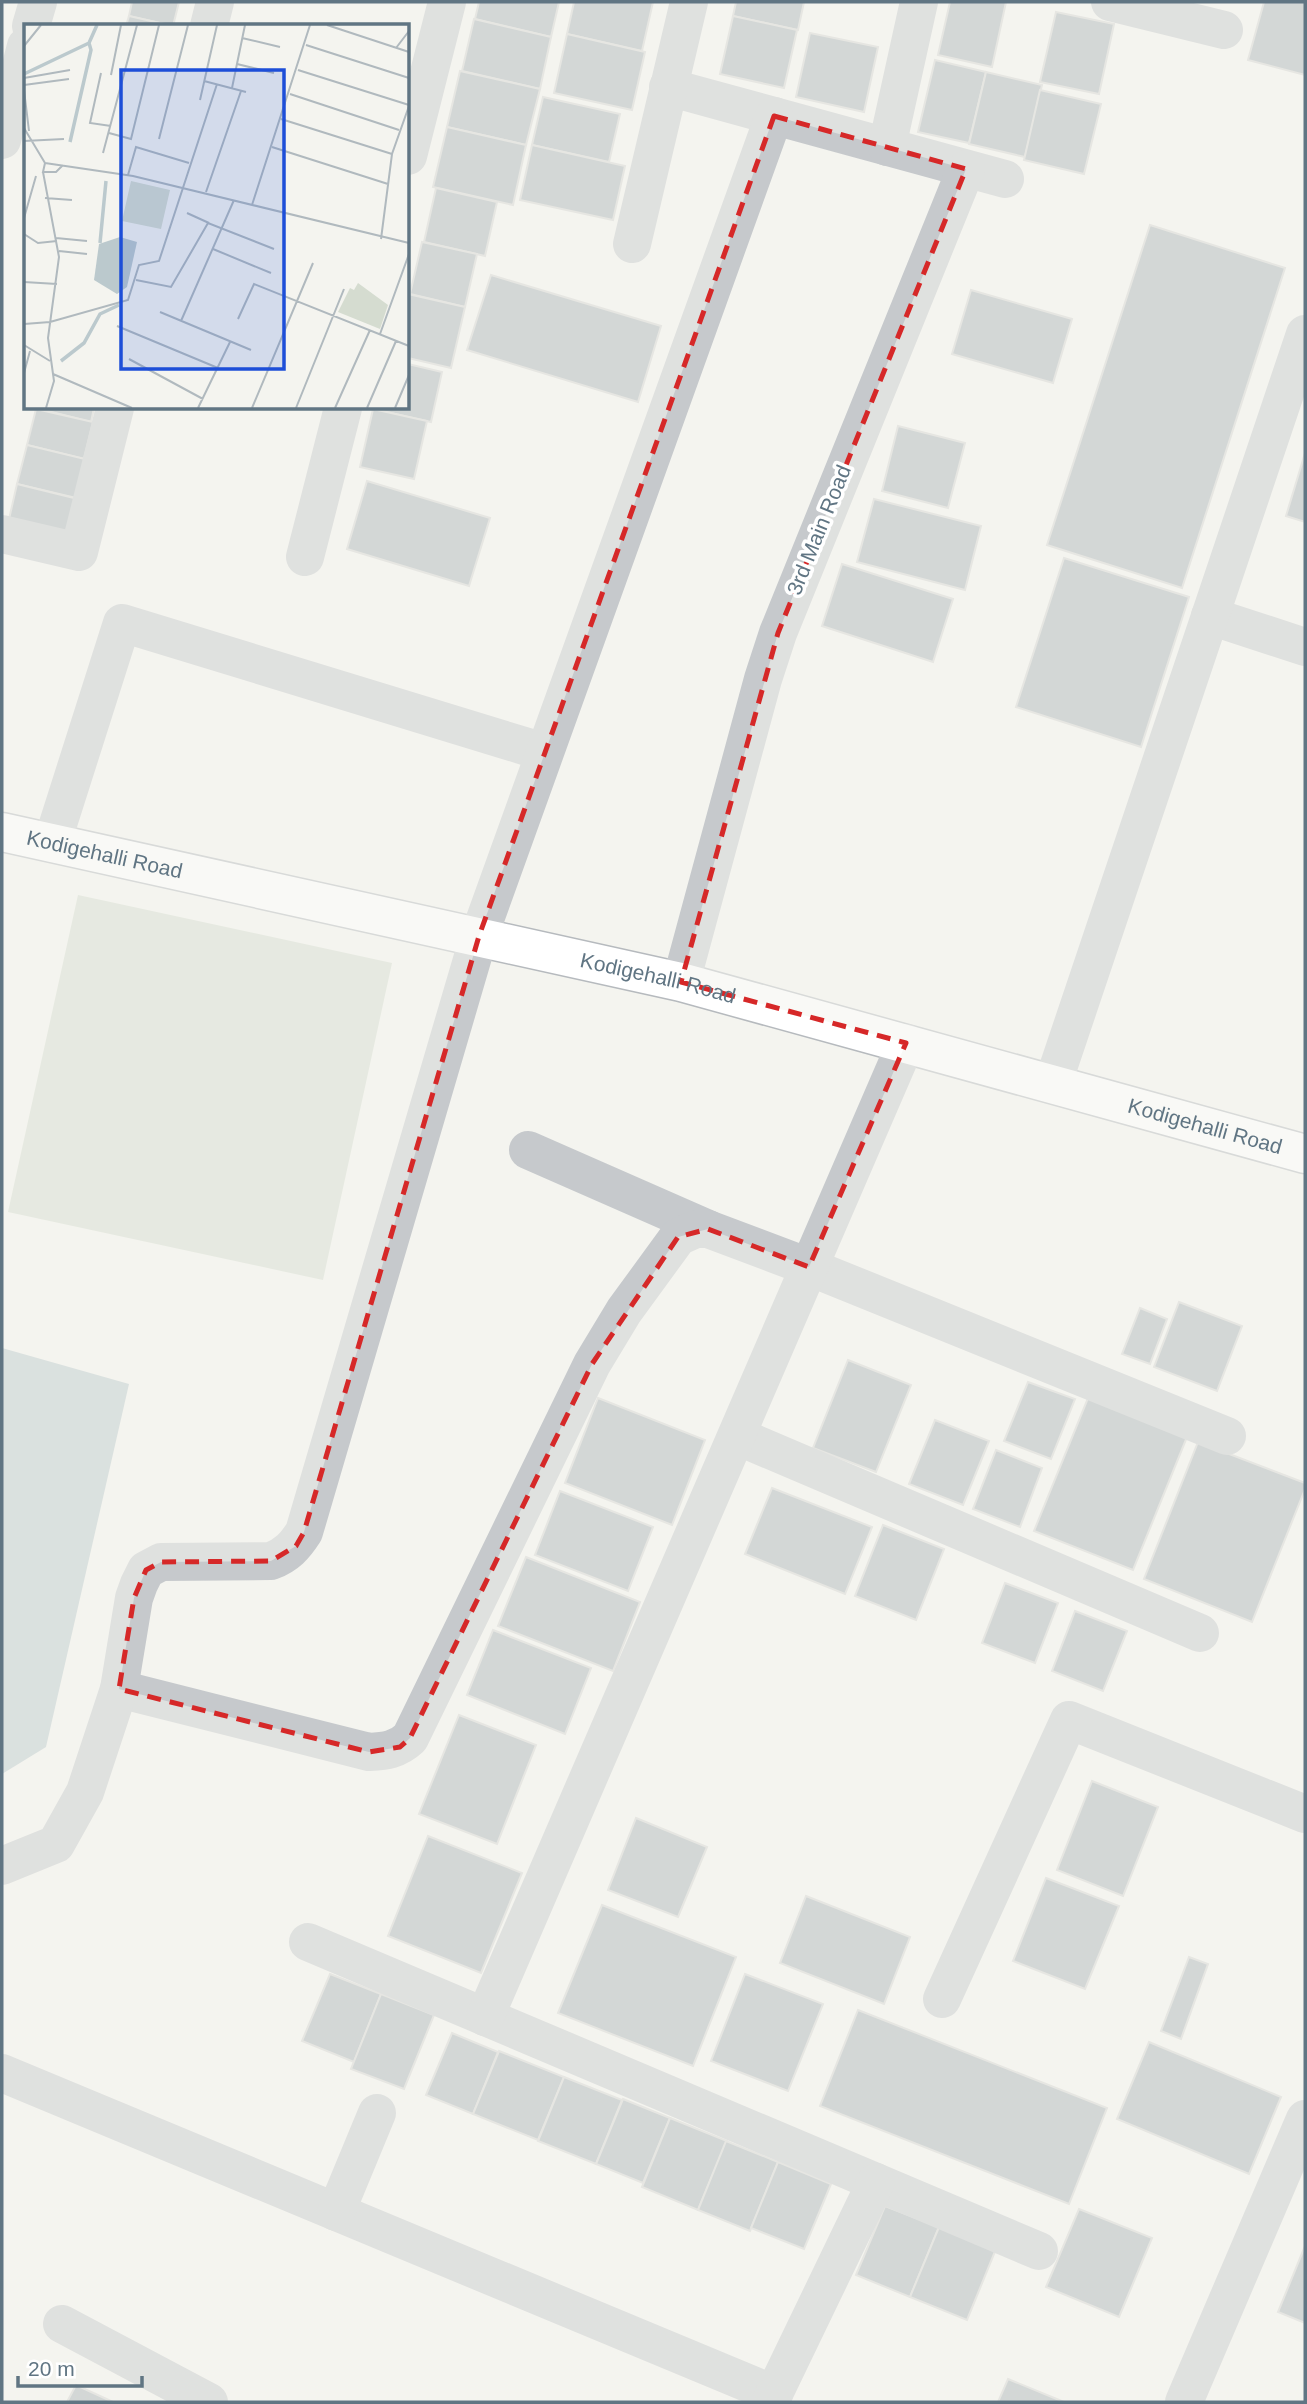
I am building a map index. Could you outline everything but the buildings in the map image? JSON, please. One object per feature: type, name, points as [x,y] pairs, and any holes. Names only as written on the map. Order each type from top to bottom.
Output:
[{"type":"main road","name":"Kodigehalli Road","points":[[2,832],[681,982],[1305,1154]]},
{"type":"street","points":[[32,24],[38,2]]},
{"type":"street","points":[[210,24],[215,2]]},
{"type":"street","points":[[410,148],[447,2]]},
{"type":"street","points":[[632,244],[688,2]]},
{"type":"street","points":[[887,147],[919,2]]},
{"type":"street","points":[[1110,2],[1224,30]]},
{"type":"street","points":[[2,140],[24,54]]},
{"type":"street","points":[[668,87],[1005,179]]},
{"type":"street","points":[[2,1866],[56,1844],[85,1793],[119,1689],[134,1598],[146,1570],[161,1562],[271,1561],[283,1557],[296,1546],[304,1532],[479,936],[774,116]]},
{"type":"street","name":"3rd Main Road","points":[[681,982],[759,692],[778,634],[966,169]]},
{"type":"street","points":[[1052,1083],[1210,616],[1296,395],[1305,334]]},
{"type":"street","points":[[2,534],[79,552],[114,410]]},
{"type":"street","points":[[305,557],[342,410]]},
{"type":"street","points":[[1210,616],[1305,647]]},
{"type":"street","points":[[52,843],[122,623],[544,752]]},
{"type":"street","points":[[485,2017],[906,1043]]},
{"type":"street","points":[[528,1150],[708,1229],[809,1267],[1227,1436]]},
{"type":"street","points":[[119,1689],[369,1752],[400,1747],[410,1738],[592,1364],[624,1311],[678,1237],[696,1229],[708,1229]]},
{"type":"street","points":[[737,1436],[1200,1633]]},
{"type":"street","points":[[942,1999],[1069,1720],[1305,1814]]},
{"type":"street","points":[[308,1942],[1039,2251]]},
{"type":"street","points":[[2,2073],[772,2398],[876,2182]]},
{"type":"street","points":[[336,2212],[377,2112]]},
{"type":"street","points":[[1184,2402],[1305,2119]]},
{"type":"street","points":[[62,2325],[209,2402]]},
{"type":"highlighted area","points":[[774,116],[966,169],[778,633],[681,982],[906,1043],[809,1267],[708,1229],[678,1237],[592,1364],[410,1738],[400,1747],[369,1752],[119,1689],[134,1598],[146,1570],[161,1562],[271,1561],[296,1546],[304,1532],[479,936]]},
{"type":"shaded area","points":[[78,895],[392,963],[323,1280],[8,1212]]},
{"type":"shaded area","points":[[2,1348],[129,1384],[46,1747],[2,1774]]}]
